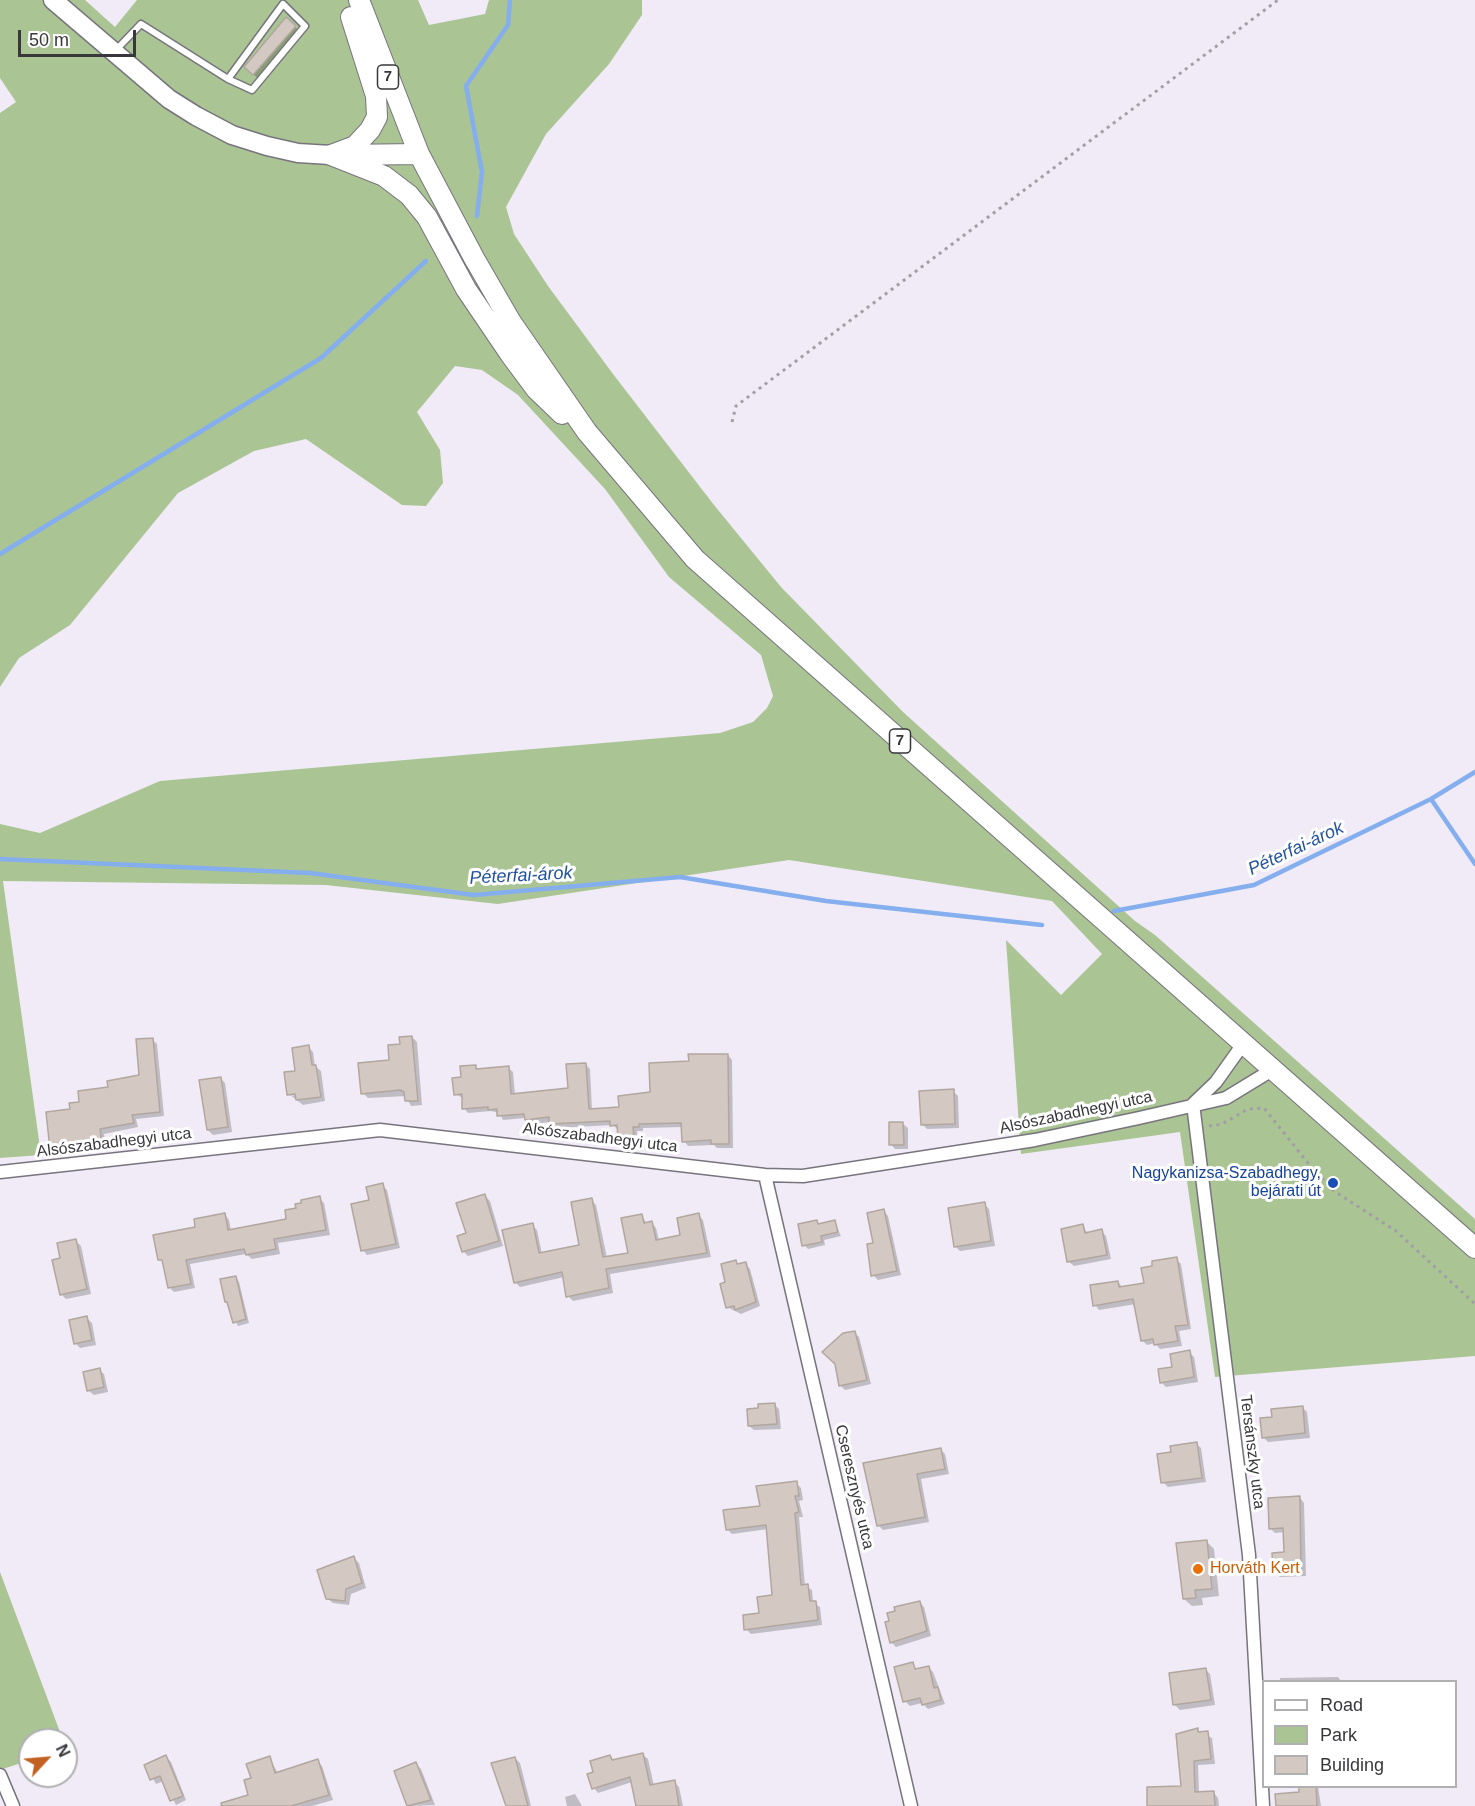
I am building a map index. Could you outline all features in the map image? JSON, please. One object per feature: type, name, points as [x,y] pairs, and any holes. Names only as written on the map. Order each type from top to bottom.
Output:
[{"type":"main road","points":[[331,155],[355,146],[370,130],[377,117],[374,86],[346,0]]},
{"type":"main road","name":"7","points":[[359,0],[419,154],[511,322],[587,432],[695,559],[1475,1248]]},
{"type":"main road","points":[[331,155],[419,154]]},
{"type":"main road","points":[[331,155],[384,176],[409,195],[427,217],[466,289],[536,389],[561,413],[587,432]]},
{"type":"street","points":[[53,0],[169,99],[232,135],[298,153],[331,155]]},
{"type":"street","points":[[1193,1104],[1216,1082],[1243,1044]]},
{"type":"street","name":"Alsószabadhegyi utca","points":[[0,1172],[380,1130],[765,1175],[803,1176],[1035,1140],[1226,1098],[1272,1070]]},
{"type":"street","name":"Tersánszky utca","points":[[1193,1104],[1249,1555],[1263,1806]]},
{"type":"street","name":"Cseresznyés utca","points":[[765,1175],[911,1806]]},
{"type":"street","points":[[0,1775],[13,1806]]},
{"type":"lane","points":[[114,53],[141,24],[228,80],[252,90],[305,26],[283,4],[228,80]]},
{"type":"path","points":[[732,422],[736,406],[1088,146],[1278,0]]},
{"type":"path","points":[[1195,1128],[1222,1124],[1248,1109],[1264,1108],[1308,1163],[1334,1191],[1396,1231],[1475,1304]]},
{"type":"green space","points":[[0,0],[85,0],[115,27],[137,0],[418,0],[429,25],[485,14],[489,0],[642,0],[642,15],[609,64],[546,134],[506,207],[514,234],[548,286],[613,374],[714,505],[781,587],[903,712],[1135,921],[1155,935],[1475,1219],[1475,1356],[1215,1377],[1180,1132],[1021,1154],[1006,940],[1061,995],[1102,954],[1052,901],[789,860],[498,904],[326,885],[3,881],[41,1155],[0,1158],[0,824],[40,833],[160,781],[720,733],[753,722],[767,708],[773,696],[761,655],[669,577],[605,489],[518,395],[482,370],[455,366],[417,412],[440,450],[443,483],[426,506],[402,505],[306,439],[254,451],[178,493],[70,625],[19,658],[0,687],[0,113],[16,102],[0,78]]},
{"type":"green space","points":[[0,1572],[58,1728],[18,1728],[18,1764],[0,1770]]},
{"type":"building","points":[[286,17],[296,26],[253,75],[244,67]]},
{"type":"building","points":[[412,1036],[418,1101],[405,1101],[404,1092],[400,1090],[361,1094],[358,1063],[389,1060],[388,1045],[400,1044],[399,1037]]},
{"type":"building","points":[[153,1038],[160,1112],[132,1115],[134,1123],[100,1129],[102,1144],[50,1150],[46,1112],[70,1109],[69,1103],[79,1102],[78,1091],[108,1087],[107,1081],[139,1075],[136,1039]]},
{"type":"building","points":[[309,1045],[312,1065],[316,1065],[321,1097],[296,1100],[295,1094],[287,1095],[284,1072],[295,1071],[292,1048]]},
{"type":"building","points":[[688,1054],[728,1054],[729,1144],[711,1144],[711,1140],[682,1142],[681,1123],[639,1124],[639,1127],[633,1127],[634,1137],[618,1138],[617,1125],[610,1126],[610,1121],[549,1124],[549,1117],[525,1120],[524,1114],[497,1116],[497,1109],[488,1110],[488,1107],[462,1109],[462,1094],[454,1095],[452,1078],[461,1077],[460,1066],[476,1065],[476,1069],[509,1066],[511,1094],[568,1088],[566,1064],[586,1063],[589,1109],[619,1107],[618,1096],[650,1092],[649,1063],[689,1061]]},
{"type":"building","points":[[221,1077],[228,1127],[207,1130],[199,1080]]},
{"type":"building","points":[[954,1089],[955,1124],[921,1125],[919,1091]]},
{"type":"building","points":[[889,1122],[903,1122],[904,1145],[889,1145]]},
{"type":"building","points":[[383,1183],[396,1244],[361,1251],[351,1204],[369,1200],[366,1187]]},
{"type":"building","points":[[485,1194],[499,1241],[462,1252],[457,1236],[466,1233],[456,1203]]},
{"type":"building","points":[[320,1196],[326,1230],[274,1239],[276,1249],[246,1255],[244,1249],[186,1260],[191,1284],[168,1288],[162,1260],[158,1260],[153,1235],[195,1227],[194,1219],[225,1213],[228,1230],[286,1219],[285,1210],[296,1208],[295,1204],[301,1203],[301,1200]]},
{"type":"building","points":[[592,1198],[603,1257],[628,1253],[621,1218],[642,1214],[644,1223],[652,1221],[656,1240],[680,1235],[677,1218],[699,1213],[707,1253],[606,1269],[609,1288],[566,1297],[562,1272],[514,1283],[502,1230],[533,1223],[539,1253],[579,1245],[571,1202]]},
{"type":"building","points":[[985,1202],[991,1241],[954,1247],[948,1208]]},
{"type":"building","points":[[884,1209],[897,1271],[871,1276],[867,1244],[873,1243],[867,1213]]},
{"type":"building","points":[[817,1220],[818,1224],[835,1220],[838,1232],[821,1236],[822,1242],[802,1246],[798,1224]]},
{"type":"building","points":[[1083,1224],[1085,1233],[1102,1229],[1107,1255],[1067,1262],[1061,1229]]},
{"type":"building","points":[[76,1239],[87,1289],[60,1295],[52,1260],[60,1258],[57,1243]]},
{"type":"building","points":[[1177,1257],[1188,1325],[1175,1326],[1178,1341],[1154,1345],[1153,1339],[1141,1341],[1133,1299],[1093,1306],[1090,1285],[1118,1281],[1119,1287],[1144,1283],[1141,1268],[1152,1266],[1152,1261]]},
{"type":"building","points":[[736,1260],[737,1264],[746,1262],[756,1302],[735,1310],[734,1306],[726,1308],[720,1284],[725,1282],[721,1264]]},
{"type":"building","points":[[236,1276],[246,1319],[233,1323],[220,1279]]},
{"type":"building","points":[[87,1316],[92,1340],[74,1344],[69,1320]]},
{"type":"building","points":[[855,1331],[867,1380],[839,1386],[835,1364],[822,1352],[843,1333]]},
{"type":"building","points":[[1190,1350],[1194,1377],[1160,1383],[1158,1369],[1172,1367],[1170,1354]]},
{"type":"building","points":[[100,1368],[104,1387],[87,1391],[83,1372]]},
{"type":"building","points":[[775,1403],[777,1424],[748,1426],[747,1409],[758,1408],[758,1404]]},
{"type":"building","points":[[1303,1406],[1305,1433],[1262,1438],[1260,1418],[1272,1417],[1271,1409]]},
{"type":"building","points":[[1197,1442],[1202,1478],[1161,1483],[1157,1454],[1171,1452],[1170,1446]]},
{"type":"building","points":[[941,1448],[945,1469],[917,1474],[925,1517],[877,1526],[863,1463]]},
{"type":"building","points":[[797,1481],[799,1496],[795,1496],[799,1512],[795,1513],[801,1585],[808,1584],[810,1601],[816,1601],[818,1620],[744,1630],[743,1615],[759,1613],[757,1597],[772,1595],[766,1525],[726,1530],[723,1510],[760,1506],[756,1486]]},
{"type":"building","points":[[1300,1496],[1301,1572],[1273,1573],[1272,1553],[1284,1552],[1283,1528],[1269,1529],[1268,1498]]},
{"type":"building","name":"Horváth Kert","points":[[1207,1540],[1212,1589],[1195,1590],[1196,1598],[1183,1599],[1176,1543]]},
{"type":"building","points":[[354,1556],[362,1583],[346,1589],[345,1601],[326,1599],[317,1570]]},
{"type":"building","points":[[920,1601],[927,1631],[890,1643],[885,1622],[889,1621],[887,1613],[895,1611],[894,1607]]},
{"type":"building","points":[[913,1662],[915,1669],[929,1666],[934,1688],[938,1687],[941,1700],[922,1705],[920,1698],[903,1702],[894,1667]]},
{"type":"building","points":[[1206,1668],[1211,1700],[1173,1705],[1169,1673]]},
{"type":"building","points":[[1198,1728],[1198,1732],[1208,1731],[1211,1759],[1194,1761],[1195,1792],[1214,1791],[1215,1806],[1147,1806],[1147,1787],[1181,1786],[1176,1734]]},
{"type":"building","points":[[643,1753],[650,1785],[675,1780],[679,1806],[636,1806],[630,1777],[592,1789],[587,1774],[593,1772],[590,1761],[610,1755],[612,1760]]},
{"type":"building","points":[[166,1755],[183,1796],[170,1801],[160,1776],[150,1780],[144,1765]]},
{"type":"building","points":[[270,1756],[275,1773],[318,1759],[329,1795],[291,1806],[222,1806],[221,1803],[248,1795],[244,1780],[251,1778],[246,1764]]},
{"type":"building","points":[[515,1757],[528,1806],[506,1806],[491,1763]]},
{"type":"building","points":[[416,1762],[431,1800],[407,1806],[394,1771]]},
{"type":"building","points":[[1299,1788],[1316,1788],[1317,1806],[1276,1806],[1275,1794],[1299,1792]]},
{"type":"waterway","points":[[477,216],[482,172],[466,86],[508,25],[510,0]]},
{"type":"waterway","points":[[0,554],[321,358],[426,261]]},
{"type":"waterway","name":"Péterfai-árok","points":[[1114,911],[1254,885],[1431,799],[1475,772]]},
{"type":"waterway","points":[[1431,799],[1475,864]]},
{"type":"waterway","name":"Péterfai-árok","points":[[0,859],[310,873],[474,895],[680,877],[826,901],[1042,925]]},
{"type":"place","name":"Nagykanizsa-Szabadhegy, bejárati út","points":[[1333,1183]]},
{"type":"place","name":"Horváth Kert","points":[[1198,1569]]}]
